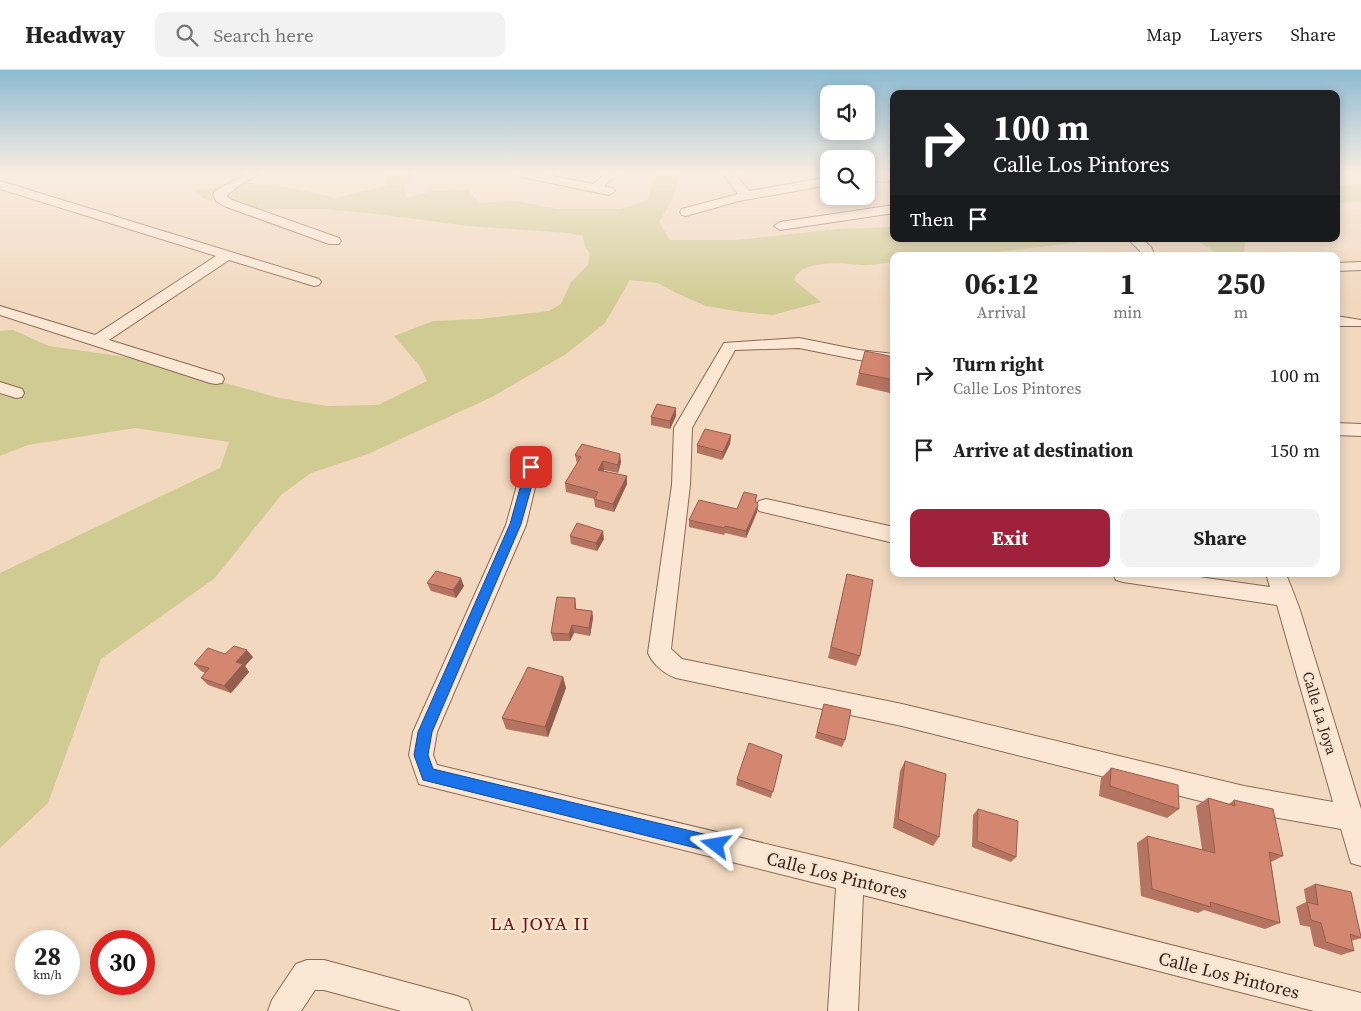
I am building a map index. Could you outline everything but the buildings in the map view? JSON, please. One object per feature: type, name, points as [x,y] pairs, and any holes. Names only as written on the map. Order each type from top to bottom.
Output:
[{"type":"street","points":[[103,217],[314,282]]},
{"type":"street","points":[[267,217],[334,241]]},
{"type":"street","points":[[780,226],[835,217]]},
{"type":"street","points":[[1137,242],[1147,252]]},
{"type":"street","points":[[98,340],[227,255]]},
{"type":"street","points":[[1340,267],[1361,266]]},
{"type":"street","points":[[0,310],[216,379]]},
{"type":"street","points":[[1340,321],[1356,323]]},
{"type":"street","points":[[890,359],[859,356],[799,343],[730,346],[683,428],[681,485],[659,653],[676,668],[902,715],[1244,799],[1351,818]]},
{"type":"street","points":[[0,387],[16,393]]},
{"type":"street","points":[[1340,429],[1361,430]]},
{"type":"street","name":"Calle Los Pintores","points":[[531,467],[516,524],[425,732],[421,755],[428,775],[850,878],[1361,1008]]},
{"type":"street","points":[[766,506],[890,534]]},
{"type":"street","points":[[1143,577],[1285,598]]},
{"type":"street","name":"Calle La Joya","points":[[1277,577],[1361,853]]},
{"type":"street","points":[[843,1011],[850,878]]},
{"type":"street","points":[[282,1011],[307,975],[324,975],[457,1011]]},
{"type":"shaded area","points":[[399,217],[662,217],[659,222],[670,240],[738,240],[837,229],[890,227],[890,242],[1076,242],[998,252],[890,252],[890,262],[862,265],[814,265],[798,273],[794,280],[821,302],[773,315],[706,306],[658,283],[630,280],[605,323],[566,354],[492,397],[368,454],[311,473],[282,494],[215,578],[101,659],[48,803],[0,848],[0,573],[220,468],[229,442],[135,428],[28,445],[0,456],[0,331],[13,330],[49,346],[139,359],[279,398],[327,406],[378,405],[427,381],[419,365],[394,336],[433,321],[480,319],[549,311],[561,304],[571,282],[588,265],[590,254],[585,246],[583,236],[568,233],[468,226]]},
{"type":"shaded area","points":[[1200,242],[1245,242],[1244,252],[1216,252]]},
{"type":"district","name":"LA JOYA II","points":[[540,923]]},
{"type":"route","points":[[531,467],[516,524],[425,732],[421,755],[428,775],[716,845]]}]
